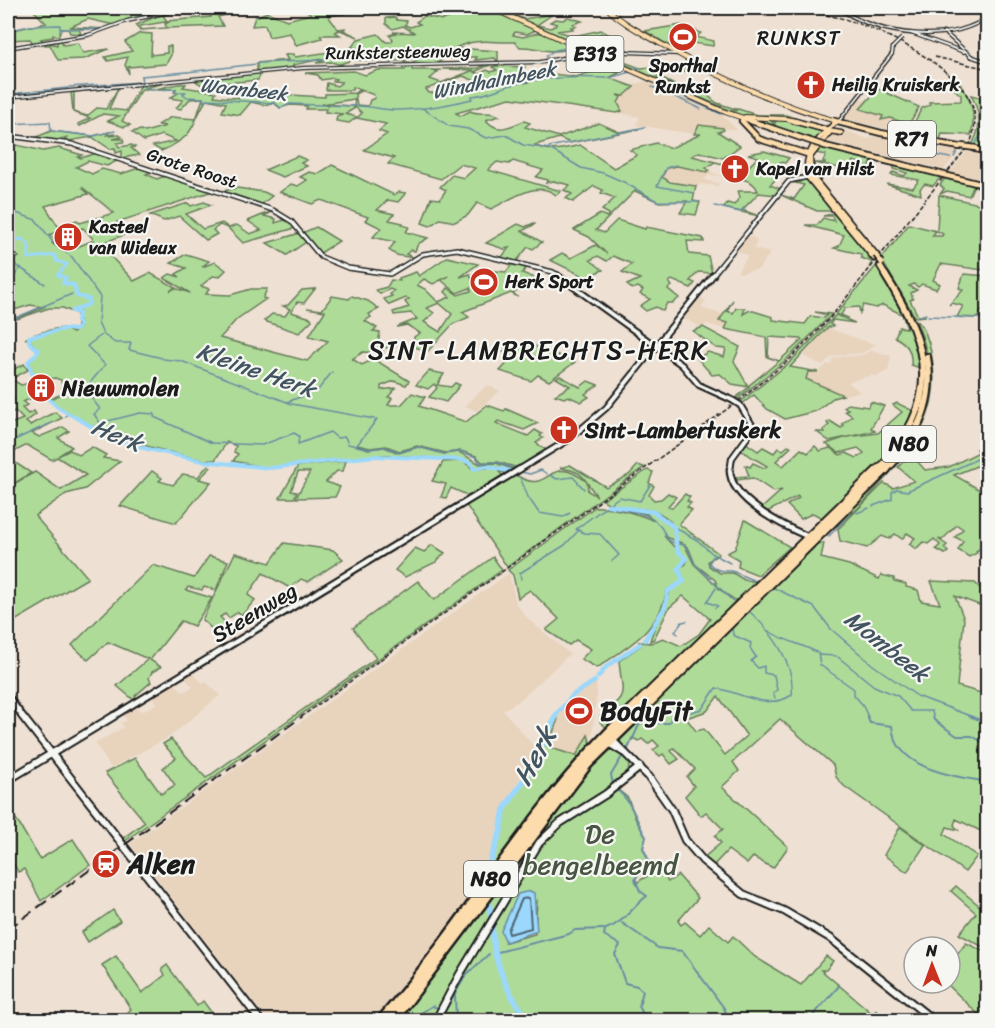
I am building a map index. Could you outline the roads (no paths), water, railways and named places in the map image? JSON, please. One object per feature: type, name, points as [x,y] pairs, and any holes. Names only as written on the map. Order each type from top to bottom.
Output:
[{"type":"highway","name":"E313","points":[[493,8],[718,109],[826,145],[987,184]]},
{"type":"highway","name":"E313","points":[[493,8],[729,112],[788,133]]},
{"type":"highway","name":"R71","points":[[608,8],[621,20],[680,54],[834,125],[987,150]]},
{"type":"highway","points":[[718,109],[743,121],[756,137],[792,150],[808,153]]},
{"type":"highway","points":[[729,112],[749,117],[790,120],[819,129],[834,125]]},
{"type":"highway","points":[[788,133],[775,127],[773,122],[787,120],[819,129],[834,125]]},
{"type":"highway","name":"R71","points":[[834,125],[960,147]]},
{"type":"highway","points":[[788,133],[768,130],[757,132],[758,137],[768,142],[808,153]]},
{"type":"highway","points":[[792,150],[797,154],[792,156]]},
{"type":"highway","name":"N80","points":[[393,1020],[471,920],[554,805],[619,730],[812,539],[898,458],[923,417],[929,393],[929,364],[910,317],[881,264],[808,177]]},
{"type":"highway","name":"N80","points":[[382,1020],[444,944],[551,796],[609,742],[812,539]]},
{"type":"main road","points":[[834,125],[841,133]]},
{"type":"main road","points":[[820,177],[808,177],[808,153],[834,125]]},
{"type":"main road","points":[[808,153],[834,125]]},
{"type":"street","points":[[8,48],[88,35],[127,21],[188,8]]},
{"type":"street","points":[[844,8],[843,10],[853,20],[909,33],[987,62]]},
{"type":"street","points":[[834,125],[891,55],[893,47],[909,33],[944,32],[979,26],[987,16]]},
{"type":"street","points":[[944,32],[964,52]]},
{"type":"street","name":"Runkstersteenweg","points":[[8,97],[308,68],[542,62],[598,51],[680,54]]},
{"type":"street","name":"Grote Roost","points":[[8,136],[72,144],[273,210],[291,221],[321,257],[348,268],[390,274],[402,269],[423,254],[451,249],[546,270],[567,280],[682,365],[699,385],[740,405],[754,428],[734,455],[730,473],[747,501],[761,512],[798,532]]},
{"type":"street","name":"Steenweg","points":[[8,780],[568,440],[603,411],[789,180],[808,177]]},
{"type":"street","points":[[798,532],[812,539]]},
{"type":"street","points":[[798,532],[812,539]]},
{"type":"street","points":[[8,696],[260,1020]]},
{"type":"street","points":[[619,730],[609,742],[636,763],[672,810],[690,847],[734,887],[795,916],[830,938],[933,1020]]},
{"type":"street","points":[[436,1020],[460,974],[539,843],[560,823],[625,779],[636,763]]},
{"type":"water","points":[[530,891],[534,893],[537,931],[506,942],[501,931],[518,894]]},
{"type":"waterway","points":[[8,31],[29,26],[60,25],[60,29],[104,29]]},
{"type":"waterway","points":[[549,59],[546,56],[555,50],[573,47]]},
{"type":"waterway","points":[[258,63],[324,60]]},
{"type":"waterway","points":[[548,78],[551,74],[551,63]]},
{"type":"waterway","points":[[142,83],[141,76],[257,64]]},
{"type":"waterway","points":[[634,69],[639,68],[636,67]]},
{"type":"waterway","name":"Windhalmbeek","points":[[609,78],[630,72]]},
{"type":"waterway","name":"Windhalmbeek","points":[[422,108],[472,99],[472,96],[531,81],[607,78]]},
{"type":"waterway","name":"Windhalmbeek","points":[[643,78],[721,114]]},
{"type":"waterway","name":"Waanbeek","points":[[69,87],[140,82]]},
{"type":"waterway","name":"Waanbeek","points":[[142,85],[150,90],[176,89],[175,92],[186,92],[183,94],[187,97],[203,98],[204,102],[207,99],[275,103],[281,108],[290,104],[353,106]]},
{"type":"waterway","name":"Windhalmbeek","points":[[652,87],[701,109]]},
{"type":"waterway","name":"Waanbeek","points":[[8,94],[68,88]]},
{"type":"waterway","points":[[976,143],[984,130],[981,128],[982,104]]},
{"type":"waterway","name":"Waanbeek","points":[[354,106],[396,110],[422,108]]},
{"type":"waterway","name":"Waanbeek","points":[[422,108],[449,126],[468,129],[486,138],[506,135],[523,145],[550,149],[581,168],[603,173],[626,183]]},
{"type":"waterway","points":[[8,124],[50,122],[51,131],[93,136],[115,131]]},
{"type":"waterway","points":[[549,147],[645,127]]},
{"type":"waterway","points":[[954,157],[957,152]]},
{"type":"waterway","points":[[934,155],[950,158]]},
{"type":"waterway","points":[[676,165],[666,168],[657,186],[694,193]]},
{"type":"waterway","name":"Waanbeek","points":[[627,184],[657,201],[699,202]]},
{"type":"waterway","name":"Waanbeek","points":[[715,206],[740,212],[745,208]]},
{"type":"waterway","name":"Kleine Herk","points":[[8,210],[36,220],[56,246],[72,257],[100,297],[98,323],[103,334],[87,346],[105,365],[89,384],[94,392],[102,393],[92,399],[100,409],[94,414],[100,423],[140,413],[154,414],[154,417],[212,443],[262,445],[294,433],[299,436],[298,444],[330,432],[337,438],[345,437],[348,444],[370,449],[385,447],[400,452],[418,447],[445,454],[459,451],[476,457],[480,463],[496,462],[516,469]]},
{"type":"waterway","name":"Herk","points":[[8,218],[11,220],[8,223]]},
{"type":"waterway","name":"Herk","points":[[8,227],[11,240],[21,239],[29,244],[29,258],[55,255],[56,261],[67,264],[58,275]]},
{"type":"waterway","points":[[8,260],[20,268]]},
{"type":"waterway","points":[[16,297],[9,284],[20,268]]},
{"type":"waterway","points":[[20,268],[45,284]]},
{"type":"waterway","name":"Herk","points":[[58,275],[66,278],[63,283],[74,285],[77,296],[89,299],[89,304],[72,311],[79,313],[77,321],[80,326],[76,330],[65,329],[29,337],[29,342],[39,351],[28,362],[38,390],[59,408],[101,432],[134,446],[203,461],[270,468],[374,456],[462,460],[471,463],[474,469],[487,466],[507,471]]},
{"type":"waterway","points":[[8,321],[72,294]]},
{"type":"waterway","points":[[920,316],[926,314]]},
{"type":"waterway","points":[[928,316],[952,317]]},
{"type":"waterway","points":[[954,317],[968,318]]},
{"type":"waterway","points":[[970,318],[982,318]]},
{"type":"waterway","name":"Kleine Herk","points":[[104,335],[115,343],[131,343],[129,350],[162,358]]},
{"type":"waterway","name":"Kleine Herk","points":[[163,359],[181,361],[292,404],[374,419]]},
{"type":"waterway","points":[[318,390],[332,372]]},
{"type":"waterway","points":[[287,402],[316,391]]},
{"type":"waterway","points":[[368,431],[377,419]]},
{"type":"waterway","points":[[8,443],[51,423]]},
{"type":"waterway","points":[[357,445],[367,432]]},
{"type":"waterway","points":[[873,506],[892,499],[892,492],[897,489],[907,491],[984,456],[983,451],[988,450]]},
{"type":"waterway","name":"Herk","points":[[501,469],[512,472]]},
{"type":"waterway","name":"Kleine Herk","points":[[521,472],[530,474],[541,470],[547,474]]},
{"type":"waterway","name":"Kleine Herk","points":[[550,475],[557,479],[573,477],[584,489]]},
{"type":"waterway","points":[[520,477],[528,497],[539,513],[563,517],[570,513]]},
{"type":"waterway","points":[[612,561],[619,555],[600,534],[584,533],[576,529],[619,497],[640,501],[650,485]]},
{"type":"waterway","name":"Herk","points":[[608,505],[654,512],[674,527],[677,550],[686,559],[678,569],[684,581],[668,591],[665,607],[645,640]]},
{"type":"waterway","name":"Kleine Herk","points":[[610,507],[637,512],[651,518],[658,523],[668,540],[674,543]]},
{"type":"waterway","points":[[857,513],[869,508]]},
{"type":"waterway","points":[[829,536],[853,511]]},
{"type":"waterway","name":"Mombeek","points":[[674,527],[697,540],[714,555],[709,563],[714,568],[734,572],[758,581]]},
{"type":"waterway","points":[[521,579],[520,573],[565,545],[578,531]]},
{"type":"waterway","name":"Kleine Herk","points":[[678,543],[687,547],[695,564],[735,603]]},
{"type":"waterway","points":[[715,555],[730,563]]},
{"type":"waterway","points":[[758,580],[766,574]]},
{"type":"waterway","name":"Mombeek","points":[[772,587],[814,607],[831,629],[873,665],[917,696],[973,717]]},
{"type":"waterway","points":[[715,608],[718,606],[707,602],[716,588]]},
{"type":"waterway","name":"Kleine Herk","points":[[672,717],[702,709],[716,688],[764,701],[783,699],[792,695],[790,671],[786,660],[774,638],[749,611],[732,628],[733,635],[751,643],[750,648],[756,657],[751,661],[758,668],[764,666],[764,673],[774,675],[777,690],[773,693],[775,698]]},
{"type":"waterway","points":[[678,634],[675,632],[682,622],[687,621]]},
{"type":"waterway","points":[[769,631],[818,653],[820,665],[854,689],[854,695],[862,704],[868,717]]},
{"type":"waterway","name":"Herk","points":[[598,677],[606,667],[640,644]]},
{"type":"waterway","points":[[819,655],[836,656]]},
{"type":"waterway","points":[[838,657],[874,686],[898,696],[911,711],[932,711],[933,717]]},
{"type":"waterway","name":"Herk","points":[[554,717],[573,695],[595,681]]},
{"type":"waterway","name":"Herk","points":[[484,880],[501,830],[504,810],[527,775],[556,716]]},
{"type":"waterway","points":[[867,716],[870,723],[892,726],[896,741],[915,761],[944,773],[988,782]]},
{"type":"waterway","points":[[933,716],[934,720],[957,736],[972,736],[988,745]]},
{"type":"waterway","name":"Mombeek","points":[[969,716],[988,723]]},
{"type":"waterway","name":"Kleine Herk","points":[[627,751],[640,723],[669,723],[672,717]]},
{"type":"waterway","name":"Kleine Herk","points":[[613,784],[611,775],[623,755]]},
{"type":"waterway","name":"Kleine Herk","points":[[606,929],[623,919],[647,896],[640,891],[635,879],[649,861],[643,848],[646,837],[630,805],[617,790]]},
{"type":"waterway","name":"Herk","points":[[489,904],[491,917]]},
{"type":"waterway","points":[[622,923],[658,948],[682,951],[724,1008],[729,1020]]},
{"type":"waterway","name":"Herk","points":[[492,927],[495,952],[502,976],[528,1020]]},
{"type":"waterway","points":[[498,952],[569,934],[575,930],[604,929]]},
{"type":"waterway","name":"Kleine Herk","points":[[605,930],[604,935],[620,945],[615,954],[625,983],[637,986],[643,991],[639,1006],[646,1020]]},
{"type":"waterway","points":[[445,1011],[466,975],[489,954]]},
{"type":"waterway","points":[[809,1020],[839,986]]},
{"type":"waterway","points":[[455,996],[456,1020]]},
{"type":"waterway","points":[[410,1020],[432,1006],[438,1008]]},
{"type":"railway","points":[[301,717],[741,399],[790,359],[830,318],[970,144],[974,131],[973,108],[966,93],[937,65],[899,41],[860,24],[816,13],[767,8]]},
{"type":"railway","points":[[935,57],[988,69]]},
{"type":"railway","points":[[8,929],[303,716]]},
{"type":"place","name":"Sporthal Runkst","points":[[683,37]]},
{"type":"place","name":"Heilig Kruiskerk","points":[[811,85]]},
{"type":"place","name":"Kapel van Hilst","points":[[735,169]]},
{"type":"place","name":"Kasteel van Wideux","points":[[68,237]]},
{"type":"place","name":"Herk Sport","points":[[484,282]]},
{"type":"place","name":"Nieuwmolen","points":[[41,388]]},
{"type":"place","name":"Sint-Lambertuskerk","points":[[564,430]]},
{"type":"place","name":"BodyFit","points":[[579,711]]},
{"type":"place","name":"Alken","points":[[106,864]]},
{"type":"district","name":"RUNKST","points":[[799,38]]},
{"type":"district","name":"SINT-LAMBRECHTS-HERK","points":[[538,350]]},
{"type":"park label","name":"De bengelbeemd","points":[[600,850]]}]
